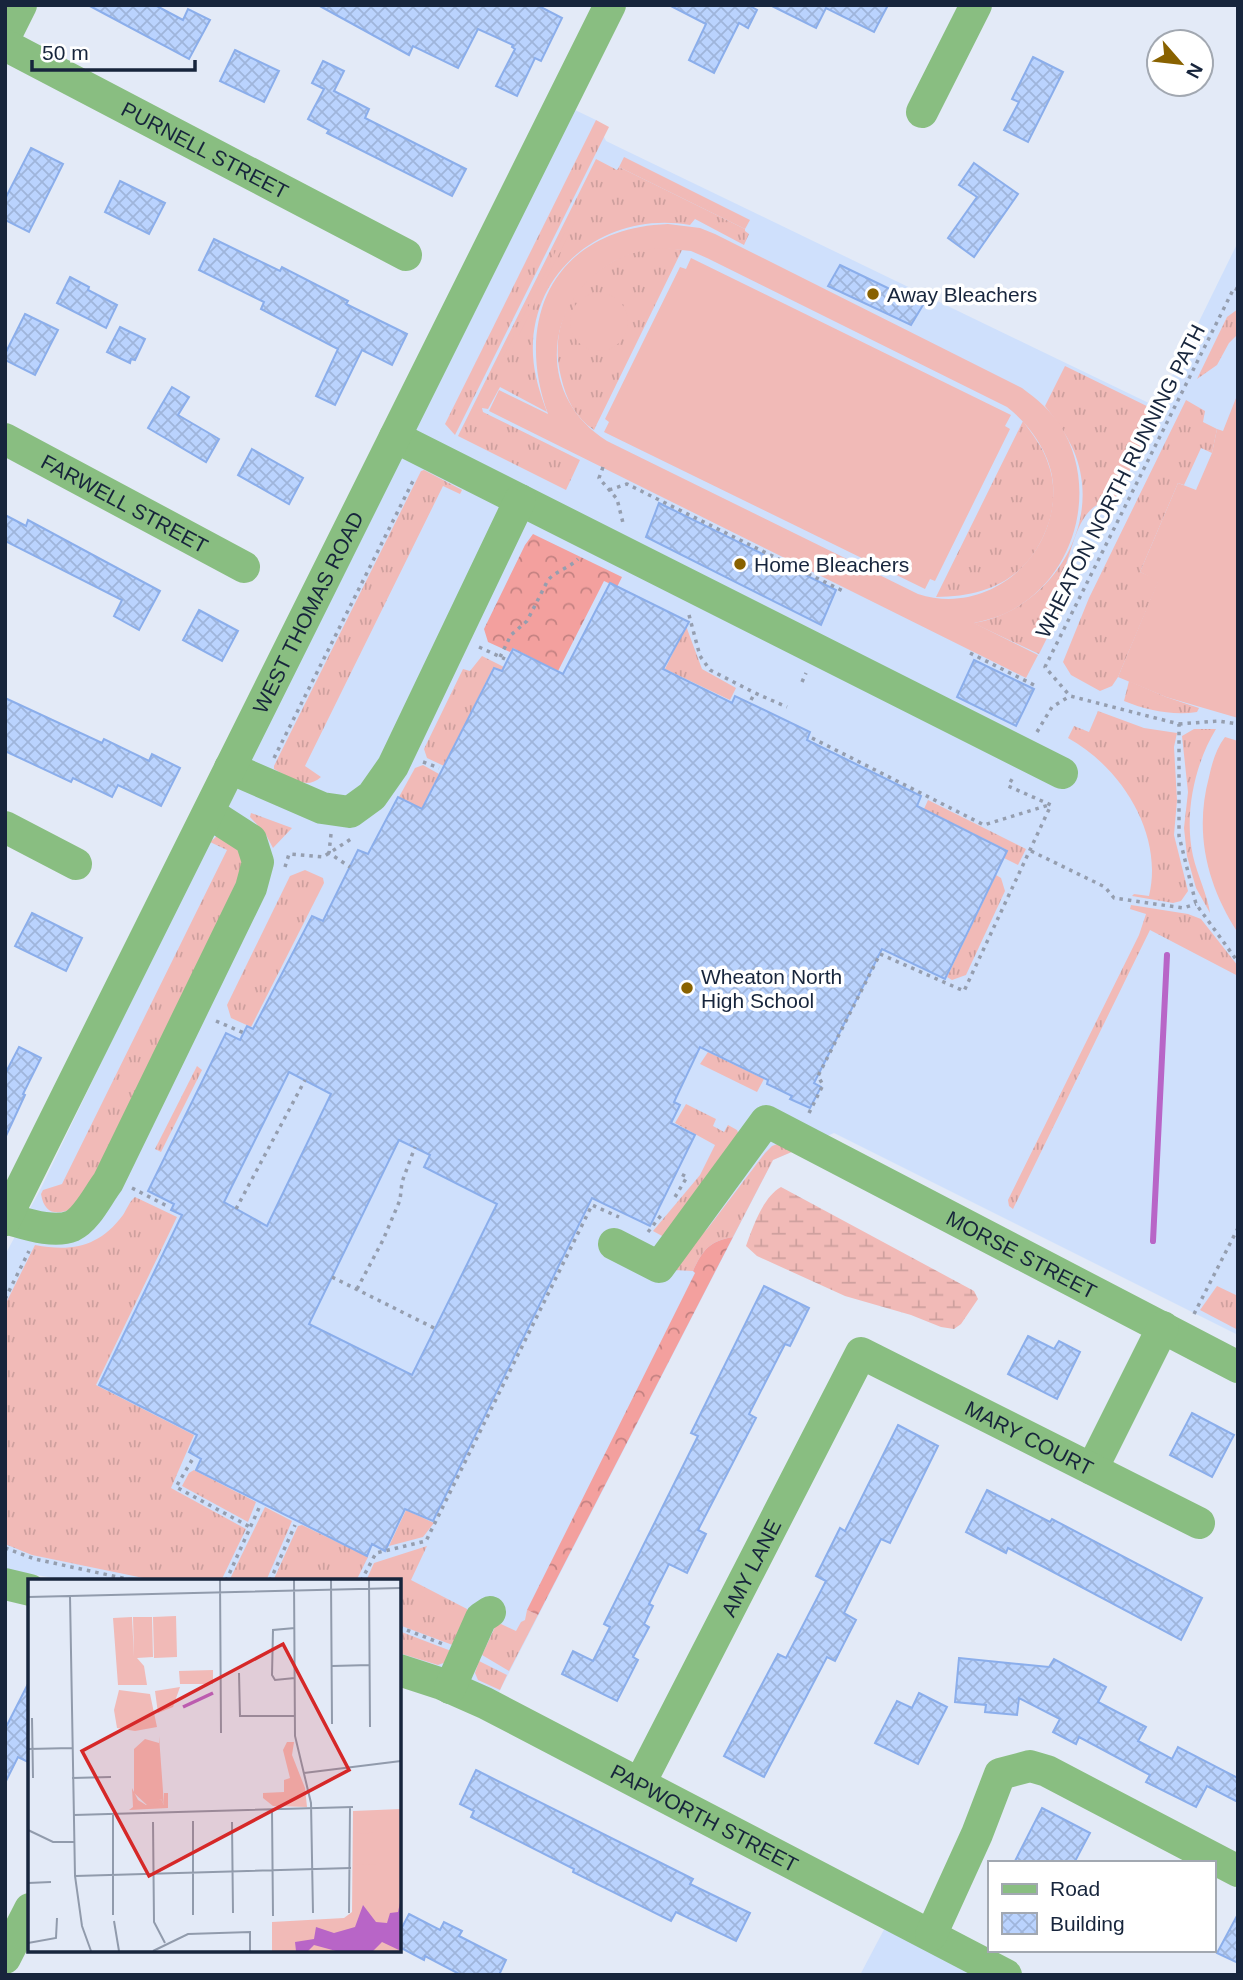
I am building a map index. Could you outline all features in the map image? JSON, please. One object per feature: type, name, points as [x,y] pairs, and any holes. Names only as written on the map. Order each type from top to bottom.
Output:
[{"type":"street","points":[[5,37],[21,5]]},
{"type":"street","name":"WEST THOMAS ROAD","points":[[6,1219],[610,5]]},
{"type":"street","points":[[922,112],[976,5]]},
{"type":"street","name":"PURNELL STREET","points":[[5,45],[406,255]]},
{"type":"street","points":[[395,437],[1062,773]]},
{"type":"street","name":"FARWELL STREET","points":[[5,439],[244,567]]},
{"type":"street","points":[[230,768],[322,808],[350,812],[372,796],[393,766],[520,500]]},
{"type":"street","points":[[6,1219],[48,1228],[72,1226],[86,1213],[114,1170],[251,888],[258,862],[251,840],[209,813]]},
{"type":"street","points":[[5,827],[76,864]]},
{"type":"street","name":"MORSE STREET","points":[[625,1230],[659,1267],[766,1121],[1238,1367]]},
{"type":"street","points":[[1091,1469],[1172,1332]]},
{"type":"street","name":"MARY COURT","points":[[861,1353],[1199,1523]]},
{"type":"street","name":"AMY LANE","points":[[640,1783],[861,1353]]},
{"type":"street","points":[[5,1584],[28,1590]]},
{"type":"street","points":[[450,1688],[481,1618],[490,1612]]},
{"type":"street","name":"PAPWORTH STREET","points":[[401,1671],[485,1703],[1006,1975]]},
{"type":"street","points":[[931,1935],[977,1834],[1000,1774],[1030,1766],[1047,1771],[1238,1871]]},
{"type":"street","points":[[5,1958],[28,1913]]},
{"type":"path","name":"WHEATON NORTH RUNNING PATH","points":[[1070,696],[1045,667],[1234,288],[1238,290]]},
{"type":"path","points":[[272,764],[419,469]]},
{"type":"path","points":[[609,490],[626,484],[845,592]]},
{"type":"path","points":[[470,643],[503,658],[511,635],[527,621],[548,580],[569,568],[583,552]]},
{"type":"path","points":[[688,614],[700,656],[710,670],[787,707]]},
{"type":"path","points":[[970,653],[1034,685]]},
{"type":"path","points":[[751,700],[755,693]]},
{"type":"path","points":[[1051,804],[1008,786],[1052,707],[1070,696],[1180,724],[1217,721],[1238,724]]},
{"type":"path","points":[[1180,724],[1180,836],[1196,904],[1238,962]]},
{"type":"path","points":[[812,738],[984,825],[1051,804]]},
{"type":"path","points":[[414,758],[439,768]]},
{"type":"path","points":[[797,1110],[808,1114],[823,1085],[818,1076],[880,954],[964,991],[1051,804]]},
{"type":"path","points":[[285,867],[289,854],[323,856],[359,834]]},
{"type":"path","points":[[1031,851],[1105,887],[1114,898],[1184,908],[1196,904]]},
{"type":"path","points":[[330,853],[350,867]]},
{"type":"path","points":[[215,1019],[244,1033]]},
{"type":"path","points":[[236,1209],[305,1080]]},
{"type":"path","points":[[356,1289],[383,1240],[400,1200],[402,1182],[415,1147]]},
{"type":"path","points":[[673,1201],[687,1177],[681,1174]]},
{"type":"path","points":[[130,1187],[167,1206]]},
{"type":"path","points":[[362,1579],[376,1553],[426,1541],[592,1205],[625,1230],[648,1232],[665,1211]]},
{"type":"path","points":[[1172,1332],[1238,1228]]},
{"type":"path","points":[[332,1277],[436,1329]]},
{"type":"path","points":[[192,1460],[176,1487],[250,1527]]},
{"type":"path","points":[[227,1579],[259,1508]]},
{"type":"path","points":[[271,1579],[295,1525]]},
{"type":"path","points":[[5,1548],[35,1559],[127,1579]]},
{"type":"path","points":[[401,1628],[446,1645]]},
{"type":"shaded area","name":"Wheaton North High School","points":[[575,110],[596,120],[606,141],[1157,407],[1238,242],[1238,1335],[834,1133],[773,1160],[499,1692],[401,1657],[401,1579],[61,1579],[5,1570],[5,1255],[41,1188],[207,842]]},
{"type":"shaded area","points":[[888,1922],[989,1975],[860,1975]]},
{"type":"green space","points":[[596,120],[609,127],[455,435],[445,424]]},
{"type":"green space","points":[[624,157],[750,220],[745,229],[619,167]]},
{"type":"green space","points":[[596,159],[617,170],[619,167],[745,229],[749,234],[744,245],[695,219],[690,225],[660,223],[630,227],[603,237],[579,252],[559,272],[544,296],[535,324],[533,355],[547,412],[500,387],[488,409],[482,408],[483,412],[580,460],[566,490],[458,436]]},
{"type":"green space","points":[[571,220],[575,222],[505,363],[501,362]]},
{"type":"green space","points":[[668,224],[700,228],[715,234],[1022,388],[1052,414],[1072,449],[1078,474],[1079,501],[1067,551],[1053,574],[1036,593],[1014,609],[995,618],[974,623],[1038,655],[1026,678],[489,411],[499,390],[548,414],[538,377],[536,343],[541,311],[553,283],[572,260],[598,241],[630,229]],"holes":[[[661,248],[691,251],[1007,407],[1015,414],[1031,431],[1044,451],[1053,484],[1052,510],[1044,535],[1031,557],[1014,575],[993,588],[970,597],[944,599],[918,594],[607,441],[579,417],[563,388],[557,357],[561,326],[574,298],[596,274],[625,256]]]},
{"type":"green space","points":[[661,247],[682,250],[594,430],[572,407],[566,393],[558,352],[560,329],[568,308],[580,289],[595,273],[615,260]]},
{"type":"green space","points":[[691,258],[1011,415],[1005,426],[1010,429],[935,581],[930,579],[925,589],[604,432],[609,422],[605,419],[680,267],[686,269]]},
{"type":"green space","points":[[593,293],[605,293],[620,301],[628,316],[628,328],[620,343],[605,351],[593,351],[578,343],[570,328],[570,316],[578,301]]},
{"type":"green space","points":[[1238,309],[1238,334],[1229,343],[1217,365],[1197,379],[1227,317]]},
{"type":"green space","points":[[1065,366],[1159,412],[1112,506],[1105,502],[1096,506],[1083,519],[1065,567],[1066,572],[1076,580],[1039,654],[973,623],[996,617],[1037,592],[1054,574],[1077,531],[1082,507],[1078,461],[1070,442],[1045,406]]},
{"type":"green space","points":[[1238,393],[1238,718],[1166,697],[1118,677],[1158,581],[1140,572],[1178,483],[1196,490],[1212,453],[1217,429],[1223,431]]},
{"type":"green space","points":[[1186,400],[1205,411],[1203,422],[1217,429],[1212,453],[1201,448],[1184,485],[1178,483],[1140,572],[1159,580],[1118,677],[1112,686],[1100,691],[1071,675],[1063,662],[1089,598]]},
{"type":"green space","points":[[1023,421],[1043,452],[1052,477],[1052,507],[1041,541],[1020,569],[991,588],[956,596],[936,597]]},
{"type":"green space","points":[[424,470],[462,490],[460,494],[443,486],[305,766],[321,777],[309,783],[292,779],[274,769],[274,766],[421,471]]},
{"type":"green space","points":[[533,534],[622,577],[617,587],[604,581],[557,673],[542,667],[543,664],[513,648],[510,652],[488,642],[484,629]]},
{"type":"green space","points":[[686,626],[702,669],[736,688],[730,700],[665,669]]},
{"type":"green space","points":[[482,656],[504,667],[502,671],[493,668],[444,766],[427,758],[424,749],[463,669],[470,671]]},
{"type":"green space","points":[[1129,681],[1199,708],[1197,712],[1169,713],[1124,701]]},
{"type":"green space","points":[[1098,711],[1144,728],[1177,733],[1174,747],[1177,800],[1174,835],[1188,891],[1181,901],[1173,903],[1132,896],[1149,896],[1152,873],[1144,826],[1121,784],[1105,766],[1068,738],[1074,726],[1089,732]]},
{"type":"green space","points":[[1194,729],[1216,729],[1197,774],[1190,824],[1193,856],[1210,913],[1196,888],[1187,856],[1184,828],[1188,792],[1182,736]]},
{"type":"green space","points":[[1225,737],[1238,741],[1238,933],[1211,877],[1203,838],[1209,777],[1219,746]]},
{"type":"green space","points":[[423,765],[439,774],[422,809],[399,797],[415,768]]},
{"type":"green space","points":[[928,800],[1026,849],[1018,865],[1004,858],[1007,850],[924,809]]},
{"type":"green space","points":[[251,813],[292,828],[273,848],[265,833],[250,817]]},
{"type":"green space","points":[[217,836],[248,857],[89,1201],[54,1212],[44,1204],[41,1194],[43,1190],[62,1184],[227,850],[210,842]]},
{"type":"green space","points":[[305,870],[323,878],[324,883],[251,1027],[231,1018],[227,1005],[290,876]]},
{"type":"green space","points":[[996,875],[1001,878],[1005,891],[966,975],[952,980],[947,977]]},
{"type":"green space","points":[[1131,905],[1188,914],[1201,919],[1238,966],[1238,976],[1150,930],[1013,1209],[1008,1200],[1139,935],[1146,914],[1130,909]]},
{"type":"green space","points":[[708,1052],[764,1079],[757,1092],[700,1064]]},
{"type":"green space","points":[[197,1066],[202,1070],[161,1152],[155,1149]]},
{"type":"green space","points":[[686,1104],[716,1119],[713,1126],[724,1132],[728,1125],[737,1130],[739,1135],[664,1237],[653,1231],[700,1175],[715,1145],[675,1123]]},
{"type":"green space","points":[[780,1143],[794,1151],[773,1160],[733,1237],[708,1247],[693,1271],[674,1270],[679,1259],[708,1228],[765,1153]]},
{"type":"green space","points":[[781,1187],[974,1291],[978,1299],[961,1324],[954,1329],[941,1327],[911,1315],[845,1296],[757,1256],[746,1246],[764,1205]]},
{"type":"green space","points":[[135,1197],[177,1217],[96,1385],[194,1435],[171,1488],[246,1529],[222,1579],[148,1579],[32,1555],[5,1544],[5,1305],[35,1245],[61,1248],[84,1245],[114,1226]]},
{"type":"green space","points":[[733,1237],[538,1615],[527,1610],[695,1273],[693,1271],[697,1263],[713,1244]]},
{"type":"green space","points":[[1217,1286],[1238,1296],[1238,1330],[1200,1310]]},
{"type":"green space","points":[[194,1470],[256,1502],[248,1522],[182,1486],[189,1473]]},
{"type":"green space","points":[[265,1507],[292,1521],[267,1579],[230,1579]]},
{"type":"green space","points":[[406,1510],[434,1523],[423,1537],[389,1546]]},
{"type":"green space","points":[[302,1525],[368,1557],[357,1579],[274,1579],[298,1526]]},
{"type":"green space","points":[[427,1546],[411,1580],[467,1609],[470,1615],[458,1647],[401,1626],[401,1579],[367,1579],[374,1563]]},
{"type":"green space","points":[[527,1610],[538,1615],[509,1671],[482,1655],[496,1625],[501,1624],[516,1631],[525,1620]]},
{"type":"green space","points":[[401,1632],[454,1652],[449,1661],[438,1665],[401,1654]]},
{"type":"green space","points":[[479,1661],[507,1675],[500,1690],[478,1680],[475,1673]]},
{"type":"building","points":[[88,5],[155,5],[183,20],[188,9],[210,20],[189,59]]},
{"type":"building","points":[[318,5],[537,5],[562,18],[541,61],[535,58],[517,96],[496,86],[515,49],[513,45],[478,29],[458,68],[413,46],[409,55]]},
{"type":"building","points":[[669,5],[748,5],[757,10],[748,28],[739,23],[714,73],[689,60],[706,24]]},
{"type":"building","points":[[770,5],[888,5],[874,32],[826,8],[816,28]]},
{"type":"building","points":[[235,50],[279,71],[264,102],[220,81]]},
{"type":"building","points":[[1033,57],[1063,72],[1028,142],[1004,130],[1019,102],[1012,99]]},
{"type":"building","points":[[323,61],[344,71],[334,91],[369,109],[365,118],[466,169],[452,196],[327,133],[329,130],[308,119],[324,89],[312,83]]},
{"type":"building","points":[[31,148],[63,164],[29,232],[5,220],[5,199]]},
{"type":"building","points":[[974,163],[1018,194],[974,257],[948,238],[977,197],[959,185]]},
{"type":"building","points":[[120,181],[165,203],[149,234],[105,212]]},
{"type":"building","points":[[214,239],[280,271],[282,267],[348,301],[346,304],[407,334],[392,365],[362,350],[335,405],[316,396],[338,349],[261,309],[264,302],[199,270]]},
{"type":"building","name":"Away Bleachers","points":[[840,265],[923,305],[911,325],[828,286]]},
{"type":"building","points":[[70,277],[117,305],[106,328],[57,303]]},
{"type":"building","points":[[25,314],[58,330],[35,375],[5,360],[5,354]]},
{"type":"building","points":[[120,327],[145,339],[135,360],[131,359],[130,363],[107,352]]},
{"type":"building","points":[[172,387],[189,397],[178,415],[219,439],[206,462],[148,428]]},
{"type":"building","points":[[252,449],[303,478],[289,504],[238,475]]},
{"type":"building","name":"Home Bleachers","points":[[659,503],[836,590],[821,625],[646,537]]},
{"type":"building","points":[[5,515],[26,526],[28,520],[160,591],[139,630],[114,616],[122,600],[5,541]]},
{"type":"building","points":[[610,583],[689,622],[663,669],[732,703],[735,696],[810,732],[807,740],[921,796],[917,806],[1007,851],[945,979],[882,949],[814,1083],[821,1087],[810,1108],[767,1084],[768,1080],[700,1047],[674,1102],[680,1105],[671,1123],[695,1135],[650,1226],[592,1198],[433,1521],[405,1509],[385,1551],[372,1544],[367,1556],[196,1470],[201,1459],[189,1452],[197,1435],[99,1385],[182,1215],[171,1210],[174,1204],[148,1191],[226,1033],[240,1040],[247,1026],[253,1029],[312,916],[323,921],[358,850],[368,854],[398,797],[422,809],[494,668],[502,671],[513,649],[563,674]],"holes":[[[289,1072],[331,1094],[267,1226],[224,1202]],[[399,1140],[430,1155],[424,1167],[497,1204],[412,1375],[309,1324]]]},
{"type":"building","points":[[199,610],[238,631],[222,661],[183,640]]},
{"type":"building","points":[[974,660],[1034,689],[1016,726],[957,697]]},
{"type":"building","points":[[5,698],[102,743],[104,739],[149,761],[152,754],[180,768],[161,806],[118,785],[112,797],[73,778],[71,782],[5,751]]},
{"type":"building","points":[[32,913],[82,938],[66,971],[15,946]]},
{"type":"building","points":[[19,1047],[41,1058],[5,1138],[5,1074]]},
{"type":"building","points":[[764,1286],[809,1308],[790,1346],[785,1344],[749,1414],[756,1418],[698,1530],[706,1534],[687,1573],[669,1564],[649,1604],[653,1606],[644,1624],[649,1627],[633,1657],[638,1660],[617,1701],[562,1674],[573,1651],[593,1661],[610,1627],[604,1624],[698,1436],[691,1433]]},
{"type":"building","points":[[1028,1336],[1054,1349],[1059,1341],[1080,1352],[1057,1399],[1008,1374]]},
{"type":"building","points":[[1192,1413],[1234,1435],[1212,1477],[1170,1455]]},
{"type":"building","points":[[898,1425],[938,1446],[890,1543],[881,1539],[844,1613],[856,1620],[835,1661],[827,1657],[764,1777],[724,1756],[778,1654],[786,1658],[826,1581],[816,1576],[840,1528],[845,1531]]},
{"type":"building","points":[[987,1490],[1050,1522],[1052,1519],[1202,1598],[1181,1640],[1008,1548],[1006,1553],[966,1532]]},
{"type":"building","points":[[959,1658],[1049,1667],[1054,1659],[1106,1687],[1098,1702],[1146,1727],[1138,1741],[1172,1759],[1178,1747],[1238,1778],[1238,1802],[1207,1786],[1196,1807],[1146,1782],[1150,1775],[1079,1737],[1076,1744],[1053,1732],[1060,1719],[1019,1698],[1017,1715],[985,1712],[986,1705],[955,1702]]},
{"type":"building","points":[[28,1684],[28,1762],[18,1757],[5,1783],[5,1729]]},
{"type":"building","points":[[919,1693],[947,1707],[918,1764],[875,1743],[897,1701],[912,1708]]},
{"type":"building","points":[[476,1770],[693,1879],[690,1884],[750,1913],[736,1941],[676,1912],[671,1921],[471,1817],[474,1811],[460,1804]]},
{"type":"building","points":[[1042,1808],[1090,1833],[1075,1861],[1015,1861]]},
{"type":"building","points":[[409,1914],[440,1930],[444,1922],[462,1931],[459,1936],[506,1960],[499,1975],[461,1975],[425,1956],[424,1960],[401,1948],[401,1929]]},
{"type":"building","points":[[1238,1914],[1238,1963],[1217,1953]]},
{"type":"waterway","points":[[1153,1241],[1167,955]]},
{"type":"place","name":"Away Bleachers","points":[[873,294]]},
{"type":"place","name":"Home Bleachers","points":[[740,564]]},
{"type":"place","name":"Wheaton North High School","points":[[687,988]]}]
